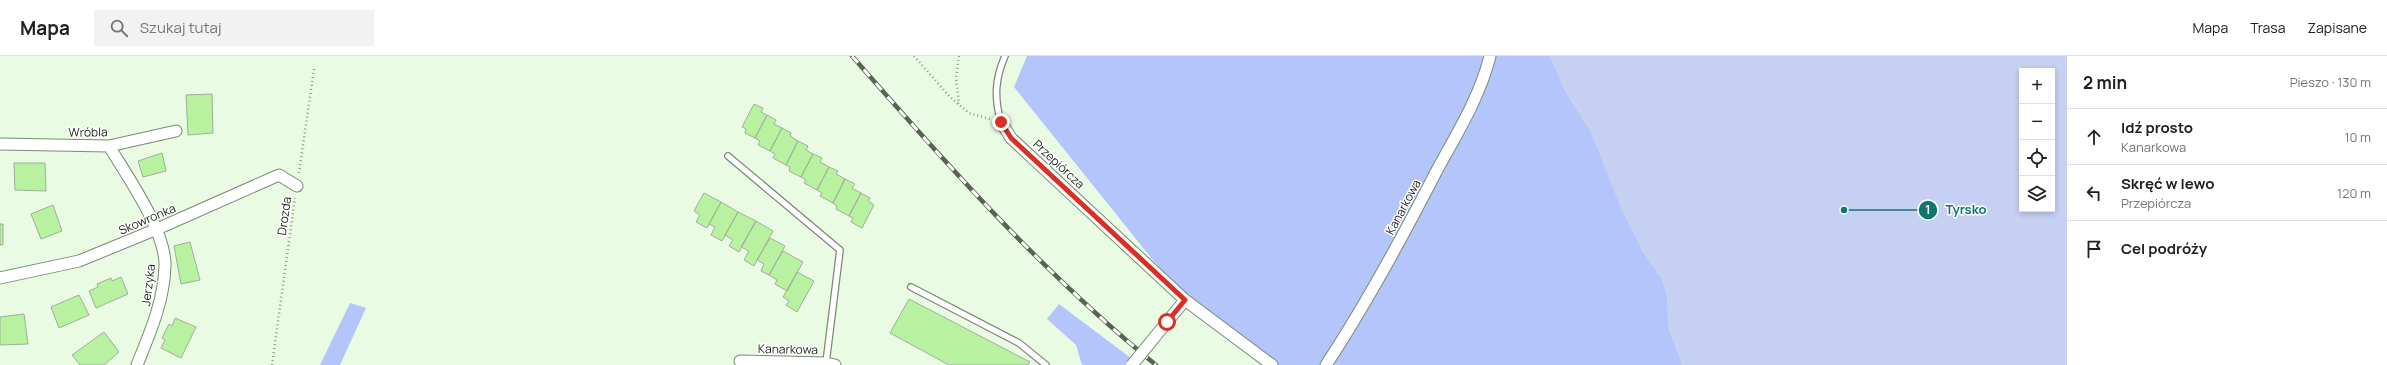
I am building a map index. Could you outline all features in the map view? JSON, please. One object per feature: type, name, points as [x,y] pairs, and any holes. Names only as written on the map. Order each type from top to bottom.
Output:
[{"type":"street","name":"Kanarkowa","points":[[1326,365],[1355,322],[1414,215],[1474,100],[1490,56]]},
{"type":"street","name":"Przepiórcza","points":[[1001,122],[1011,138],[1185,300]]},
{"type":"street","name":"Wróbla","points":[[0,144],[109,146],[176,131]]},
{"type":"street","name":"Jerzyka","points":[[109,146],[157,229],[165,265],[157,313],[137,365]]},
{"type":"street","name":"Skowronka","points":[[0,278],[79,261],[157,229],[279,175],[297,186]]},
{"type":"street","points":[[1132,365],[1185,300],[1272,365]]},
{"type":"street","name":"Kanarkowa","points":[[740,361],[830,364]]},
{"type":"lane","points":[[1001,122],[996,106],[995,86],[1005,56]]},
{"type":"lane","points":[[728,156],[840,250],[830,364]]},
{"type":"lane","points":[[911,287],[1019,343],[1046,365]]},
{"type":"path","points":[[914,56],[968,113],[1001,122]]},
{"type":"path","points":[[959,56],[956,78],[959,105]]},
{"type":"path","name":"Drozda","points":[[272,365],[314,69]]},
{"type":"shaded area","points":[[1027,56],[1550,56],[1566,92],[1590,130],[1641,248],[1662,279],[1667,294],[1669,330],[1683,365],[1272,365],[1185,300],[1014,87]]},
{"type":"shaded area","points":[[1550,56],[2067,56],[2067,365],[1683,365],[1669,330],[1667,294],[1662,279],[1641,248],[1622,211],[1590,130],[1566,92]]},
{"type":"shaded area","points":[[350,303],[366,308],[340,365],[320,365]]},
{"type":"shaded area","points":[[1059,304],[1140,365],[1082,365],[1076,345],[1047,319]]},
{"type":"building","points":[[212,94],[213,133],[188,135],[186,95]]},
{"type":"building","points":[[754,104],[763,108],[761,112],[767,115],[755,138],[745,133],[746,129],[742,127]]},
{"type":"building","points":[[767,115],[776,120],[774,124],[782,128],[770,151],[758,145],[760,141],[755,138]]},
{"type":"building","points":[[782,128],[791,133],[790,136],[798,141],[786,165],[773,158],[775,154],[770,151]]},
{"type":"building","points":[[798,141],[808,146],[806,150],[813,154],[801,177],[789,171],[790,167],[786,165]]},
{"type":"building","points":[[162,153],[166,171],[143,177],[138,161]]},
{"type":"building","points":[[813,154],[822,158],[820,162],[829,167],[817,190],[804,183],[806,180],[801,177]]},
{"type":"building","points":[[14,163],[45,163],[46,191],[15,190]]},
{"type":"building","points":[[829,167],[838,171],[836,174],[845,179],[833,203],[820,196],[822,193],[817,190]]},
{"type":"building","points":[[845,179],[855,184],[852,188],[861,193],[849,216],[836,209],[837,206],[833,203]]},
{"type":"building","points":[[704,193],[721,202],[707,228],[696,222],[700,215],[694,211]]},
{"type":"building","points":[[861,193],[870,198],[868,201],[874,205],[862,228],[851,222],[853,218],[849,216]]},
{"type":"building","points":[[721,202],[738,212],[722,241],[711,235],[715,227],[709,224]]},
{"type":"building","points":[[53,205],[62,231],[41,239],[31,214]]},
{"type":"building","points":[[738,212],[756,221],[739,252],[729,246],[733,240],[725,235]]},
{"type":"building","points":[[756,221],[773,231],[754,266],[744,260],[749,251],[741,247]]},
{"type":"building","points":[[0,224],[3,224],[3,245],[0,245]]},
{"type":"building","points":[[770,238],[785,246],[769,275],[761,271],[764,264],[757,260]]},
{"type":"building","points":[[190,242],[200,280],[181,284],[174,246]]},
{"type":"building","points":[[783,251],[803,262],[787,291],[775,284],[777,280],[769,275]]},
{"type":"building","points":[[797,272],[814,281],[797,312],[786,305],[789,301],[783,297]]},
{"type":"building","points":[[121,277],[128,294],[96,308],[89,291],[98,287],[97,284],[111,278],[112,281]]},
{"type":"building","points":[[79,295],[89,315],[59,328],[51,307]]},
{"type":"building","points":[[909,299],[1030,362],[1028,365],[949,365],[890,333]]},
{"type":"building","points":[[24,314],[28,344],[0,345],[0,317]]},
{"type":"building","points":[[175,318],[196,327],[181,358],[161,348],[165,340],[162,338],[169,324],[172,326]]},
{"type":"building","points":[[104,332],[119,352],[104,365],[80,365],[72,355]]},
{"type":"railway","points":[[852,56],[960,177],[1035,256],[1114,330],[1156,365]]},
{"type":"place","name":"Tyrsko","points":[[1844,210]]},
{"type":"route","points":[[1001,122],[1011,138],[1185,300],[1167,322]]}]
